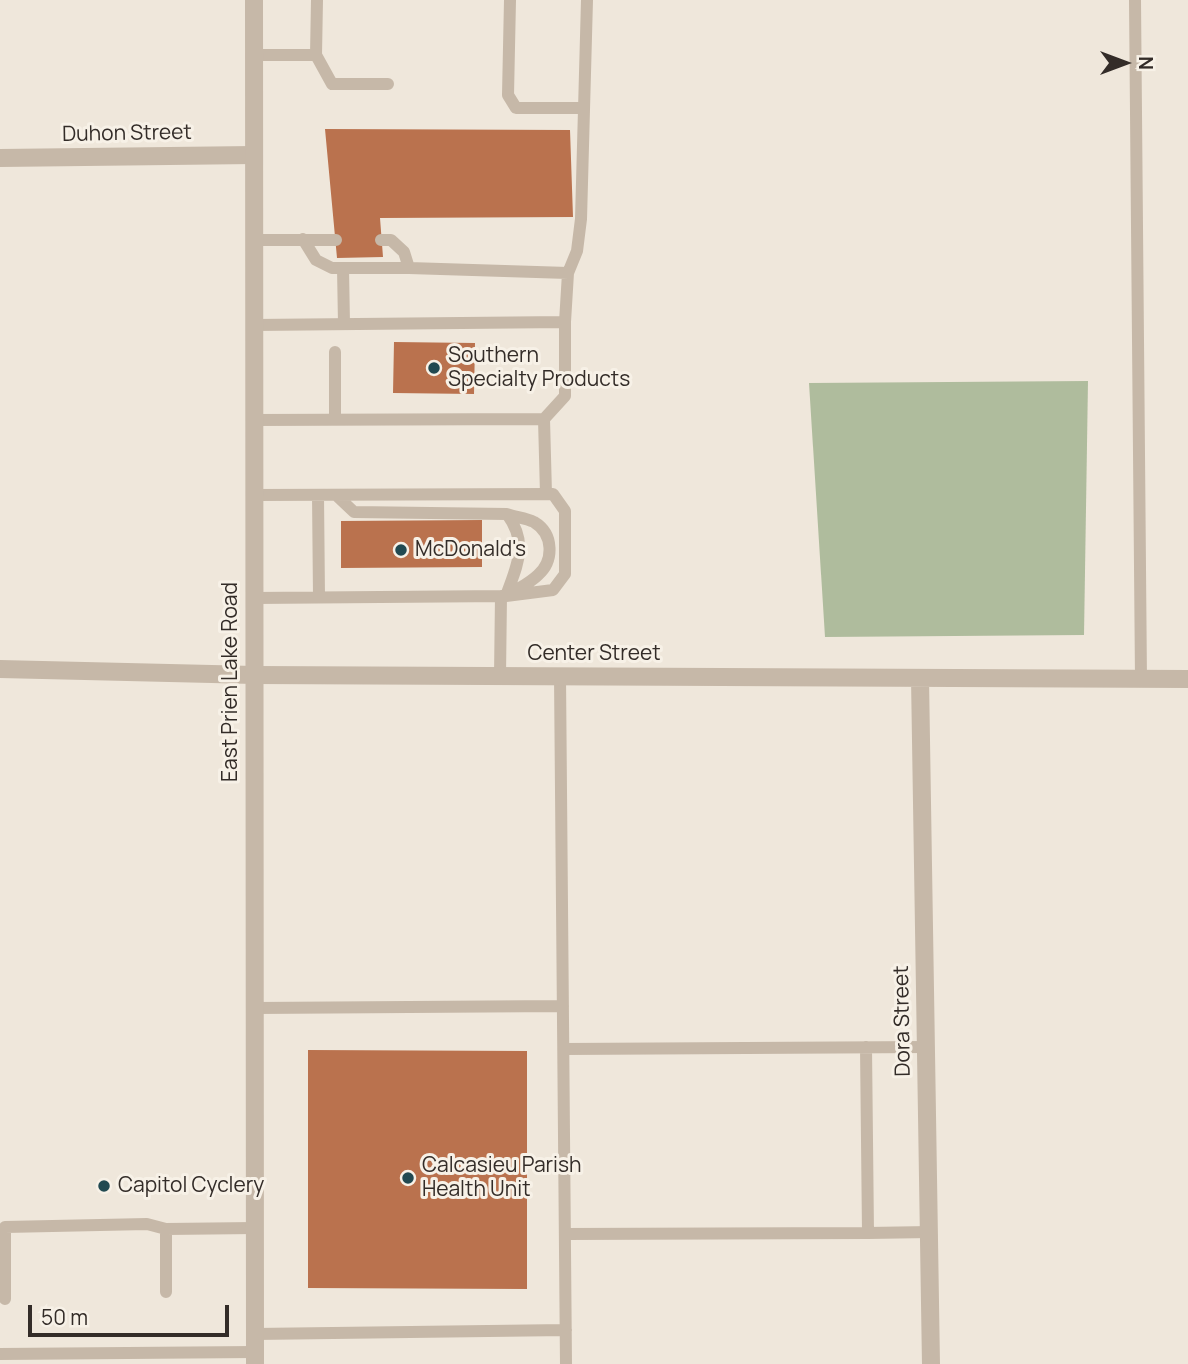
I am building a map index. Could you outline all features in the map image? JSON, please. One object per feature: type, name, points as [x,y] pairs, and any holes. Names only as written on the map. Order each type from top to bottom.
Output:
[{"type":"street","name":"East Prien Lake Road","points":[[254,0],[256,1350]]},
{"type":"street","name":"Duhon Street","points":[[0,158],[254,155]]},
{"type":"street","name":"Center Street","points":[[0,669],[254,675],[1188,679]]},
{"type":"street","name":"Dora Street","points":[[920,678],[931,1364]]},
{"type":"lane","points":[[317,0],[316,55],[332,84],[388,84]]},
{"type":"lane","points":[[510,0],[508,95],[516,108],[584,108]]},
{"type":"lane","points":[[546,494],[544,419],[565,396],[568,272],[577,251],[581,219],[587,0]]},
{"type":"lane","points":[[1135,0],[1141,679]]},
{"type":"lane","points":[[254,55],[316,55]]},
{"type":"lane","points":[[303,239],[316,261],[332,268],[568,272]]},
{"type":"lane","points":[[254,240],[336,240]]},
{"type":"lane","points":[[381,240],[391,240],[404,252],[409,268]]},
{"type":"lane","points":[[343,268],[344,324]]},
{"type":"lane","points":[[254,326],[565,322]]},
{"type":"lane","points":[[335,352],[335,419]]},
{"type":"lane","points":[[254,420],[544,419]]},
{"type":"lane","points":[[254,495],[553,494],[565,511],[565,574],[553,590],[503,596],[254,598]]},
{"type":"lane","points":[[318,495],[319,597]]},
{"type":"lane","points":[[336,495],[354,512],[507,514],[532,521],[543,529],[548,540],[550,552],[546,566],[537,576],[503,596]]},
{"type":"lane","points":[[500,676],[503,596],[521,549],[514,524],[507,514]]},
{"type":"lane","points":[[560,676],[566,1364]]},
{"type":"lane","points":[[255,1008],[563,1006]]},
{"type":"lane","points":[[866,1047],[868,1233]]},
{"type":"lane","points":[[564,1049],[927,1047]]},
{"type":"lane","points":[[5,1299],[5,1227],[146,1224],[166,1229],[256,1228]]},
{"type":"lane","points":[[166,1229],[166,1292]]},
{"type":"lane","points":[[565,1234],[930,1232]]},
{"type":"lane","points":[[0,1353],[193,1358],[256,1350],[566,1330]]},
{"type":"green space","points":[[1088,381],[1084,635],[825,637],[809,383]]},
{"type":"building","points":[[325,129],[570,130],[573,217],[380,218],[383,257],[337,258]]},
{"type":"building","name":"Southern Specialty Products","points":[[394,342],[475,343],[474,394],[393,393]]},
{"type":"building","points":[[482,520],[482,567],[341,568],[341,521]]},
{"type":"building","points":[[308,1050],[527,1051],[527,1289],[308,1288]]},
{"type":"place","name":"Southern Specialty Products","points":[[434,368]]},
{"type":"place","name":"McDonald's","points":[[401,550]]},
{"type":"place","name":"Calcasieu Parish Health Unit","points":[[408,1178]]},
{"type":"place","name":"Capitol Cyclery","points":[[104,1186]]}]
